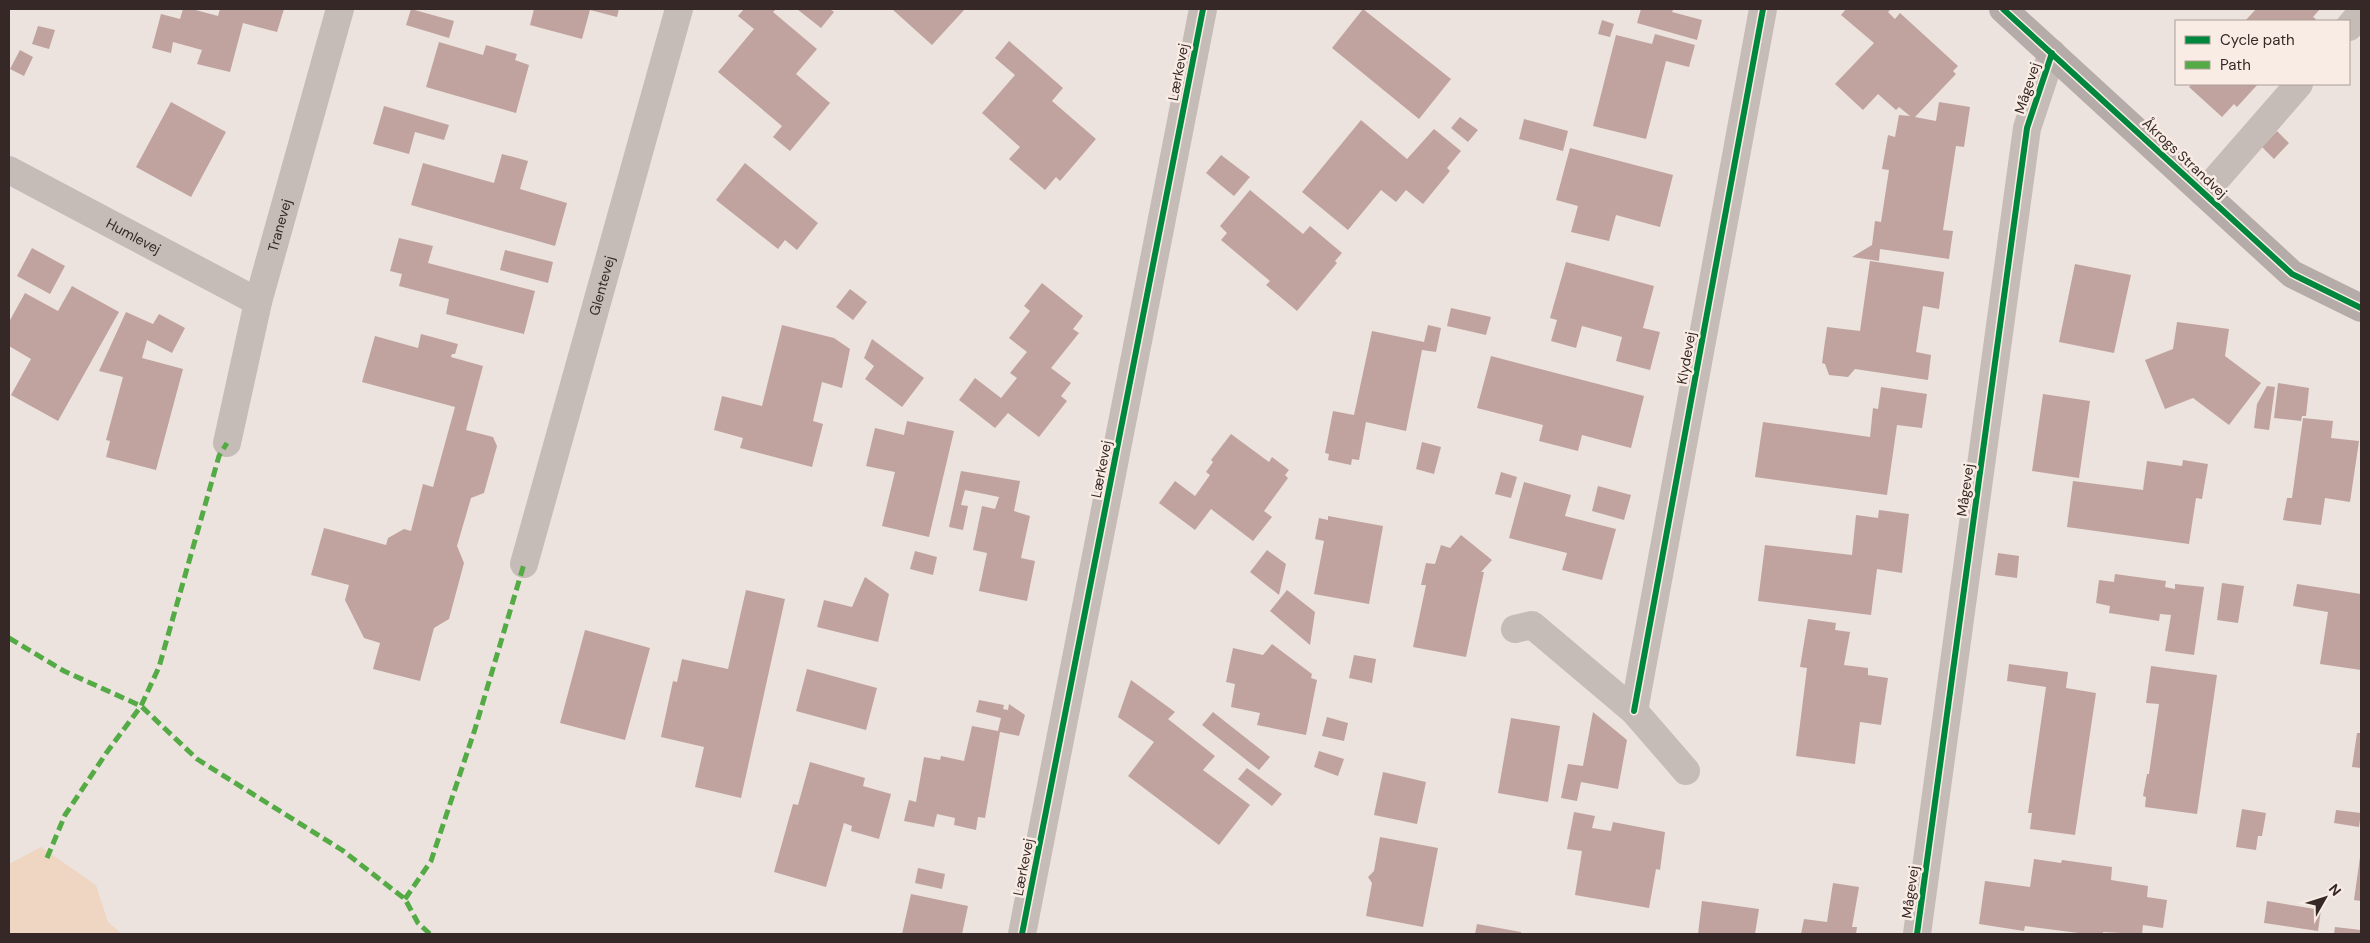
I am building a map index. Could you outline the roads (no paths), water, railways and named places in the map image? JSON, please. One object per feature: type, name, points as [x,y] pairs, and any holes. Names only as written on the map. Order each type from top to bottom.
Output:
[{"type":"street","name":"Tranevej","points":[[227,443],[258,302],[340,9]]},
{"type":"street","name":"Glentevej","points":[[524,564],[679,9]]},
{"type":"street","name":"Lærkevej","points":[[1022,934],[1202,9]]},
{"type":"street","name":"Klydevej","points":[[1634,711],[1763,9]]},
{"type":"street","name":"Åkrogs Strandvej","points":[[2003,9],[2292,274],[2361,308]]},
{"type":"street","points":[[2350,26],[2361,12]]},
{"type":"street","name":"Mågevej","points":[[1917,934],[2027,128],[2052,53]]},
{"type":"street","name":"Åkrogs Strandvej","points":[[2204,192],[2298,85]]},
{"type":"street","name":"Humlevej","points":[[9,170],[258,302]]},
{"type":"street","points":[[1515,629],[1532,625],[1634,711],[1686,771]]}]
